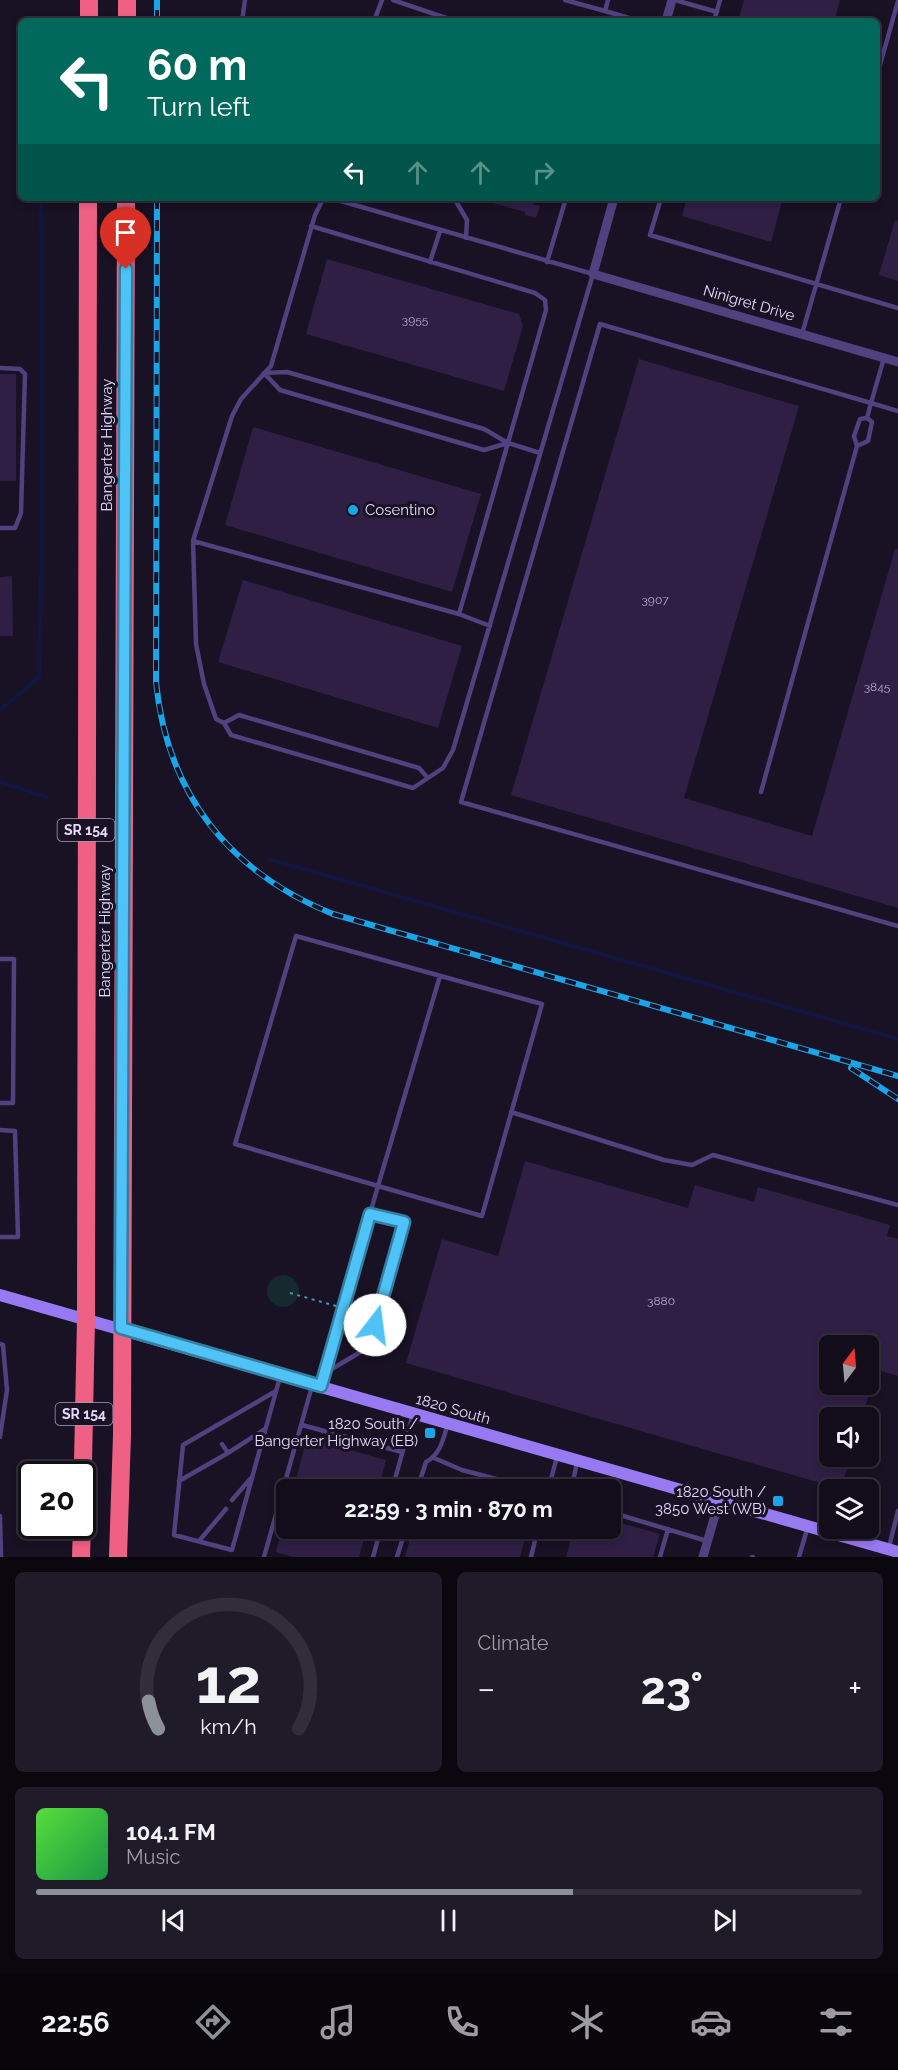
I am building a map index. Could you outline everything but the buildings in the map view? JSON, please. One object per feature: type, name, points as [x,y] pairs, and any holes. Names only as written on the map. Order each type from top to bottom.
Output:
[{"type":"highway","points":[[89,0],[89,18]]},
{"type":"highway","points":[[127,0],[127,18]]},
{"type":"highway","name":"Bangerter Highway","points":[[83,1461],[86,1319],[88,201]]},
{"type":"highway","name":"Bangerter Highway","points":[[118,1557],[126,201]]},
{"type":"highway","points":[[81,1557],[82,1539]]},
{"type":"street","points":[[667,18],[673,0]]},
{"type":"street","points":[[593,274],[614,201]]},
{"type":"street","name":"Ninigret Drive","points":[[593,274],[898,362]]},
{"type":"street","name":"1820 South","points":[[0,1295],[893,1551]]},
{"type":"street","points":[[703,1557],[719,1501]]},
{"type":"lane","points":[[242,18],[245,0]]},
{"type":"lane","points":[[375,18],[382,0]]},
{"type":"lane","points":[[393,0],[446,18]]},
{"type":"lane","points":[[565,0],[629,18]]},
{"type":"lane","points":[[605,11],[608,0]]},
{"type":"lane","points":[[673,0],[717,12]]},
{"type":"lane","points":[[715,18],[720,0]]},
{"type":"lane","points":[[880,65],[898,1]]},
{"type":"lane","points":[[322,201],[311,226],[271,366],[241,399],[232,417],[193,541],[195,644],[204,684],[216,719],[224,723],[231,735],[413,788],[443,768],[453,750],[593,274],[337,201]]},
{"type":"lane","points":[[456,201],[467,220],[466,238]]},
{"type":"lane","points":[[547,262],[565,201]]},
{"type":"lane","points":[[660,201],[650,235],[898,308]]},
{"type":"lane","points":[[802,334],[840,201]]},
{"type":"lane","points":[[311,226],[535,292],[545,300],[546,310],[459,614]]},
{"type":"lane","points":[[430,261],[440,231]]},
{"type":"lane","points":[[898,411],[600,324],[461,802],[898,926]]},
{"type":"lane","points":[[867,418],[884,357]]},
{"type":"lane","points":[[0,368],[20,369],[26,374],[21,513],[15,528],[0,528]]},
{"type":"lane","points":[[264,373],[287,372],[484,429],[508,443],[540,453]]},
{"type":"lane","points":[[264,373],[280,390],[484,450],[508,443]]},
{"type":"lane","points":[[761,792],[857,446],[854,436],[860,419],[867,418],[872,422],[867,441],[857,446]]},
{"type":"lane","points":[[193,541],[459,614],[490,626]]},
{"type":"lane","points":[[224,723],[239,715],[418,768],[427,777]]},
{"type":"lane","points":[[296,936],[440,976],[542,1004],[482,1216],[235,1144],[296,936]]},
{"type":"lane","points":[[0,959],[14,959],[13,1103],[0,1103]]},
{"type":"lane","points":[[264,1557],[302,1425],[317,1385],[325,1373],[440,976]]},
{"type":"lane","points":[[511,1112],[664,1160],[692,1165],[713,1155],[898,1205]]},
{"type":"lane","points":[[0,1131],[15,1131],[18,1237],[0,1238]]},
{"type":"lane","points":[[325,1373],[369,1347],[404,1222],[370,1214]]},
{"type":"lane","points":[[0,1344],[3,1345],[7,1389],[0,1437]]},
{"type":"lane","points":[[276,1391],[183,1445],[174,1535],[232,1550],[253,1476],[276,1391],[280,1374]]},
{"type":"lane","points":[[0,1387],[7,1389]]},
{"type":"lane","points":[[395,1479],[413,1413]]},
{"type":"lane","points":[[421,1479],[426,1462],[434,1458],[440,1449],[448,1423]]},
{"type":"lane","points":[[302,1425],[402,1452]]},
{"type":"lane","points":[[213,1428],[217,1434]]},
{"type":"lane","points":[[179,1481],[265,1430]]},
{"type":"lane","points":[[222,1444],[228,1453]]},
{"type":"lane","points":[[551,1479],[558,1454]]},
{"type":"lane","points":[[434,1458],[462,1470],[496,1479]]},
{"type":"lane","points":[[573,1479],[577,1460]]},
{"type":"lane","points":[[232,1500],[253,1476]]},
{"type":"lane","points":[[199,1541],[226,1509]]},
{"type":"lane","points":[[893,1551],[898,1511]]},
{"type":"lane","points":[[621,1515],[707,1541]]},
{"type":"lane","points":[[0,1516],[1,1557]]},
{"type":"lane","points":[[799,1557],[808,1527]]},
{"type":"lane","points":[[660,1557],[668,1529]]},
{"type":"lane","points":[[373,1557],[378,1539]]},
{"type":"lane","points":[[397,1557],[403,1539]]},
{"type":"lane","points":[[531,1557],[535,1539]]},
{"type":"path","points":[[290,1293],[344,1308]]},
{"type":"green space","points":[[283,1275],[294,1280],[299,1291],[294,1302],[283,1307],[272,1302],[267,1291],[272,1280]]},
{"type":"waterway","points":[[0,710],[39,677],[42,528],[41,201]]},
{"type":"waterway","points":[[0,782],[46,797]]},
{"type":"waterway","points":[[269,859],[898,1039]]},
{"type":"railway","points":[[157,0],[157,18]]},
{"type":"railway","points":[[157,201],[156,682],[162,722],[174,760],[189,794],[210,824],[234,852],[263,876],[296,897],[333,914],[898,1076]]},
{"type":"railway","points":[[851,1068],[898,1099]]},
{"type":"place","name":"Cosentino","points":[[353,510]]},
{"type":"place","name":"1820 South / Bangerter Highway (EB)","points":[[430,1433]]},
{"type":"place","name":"1820 South / 3850 West (WB)","points":[[778,1501]]},
{"type":"route","points":[[126,269],[121,1328],[321,1386],[370,1214],[404,1222],[375,1325]]}]
